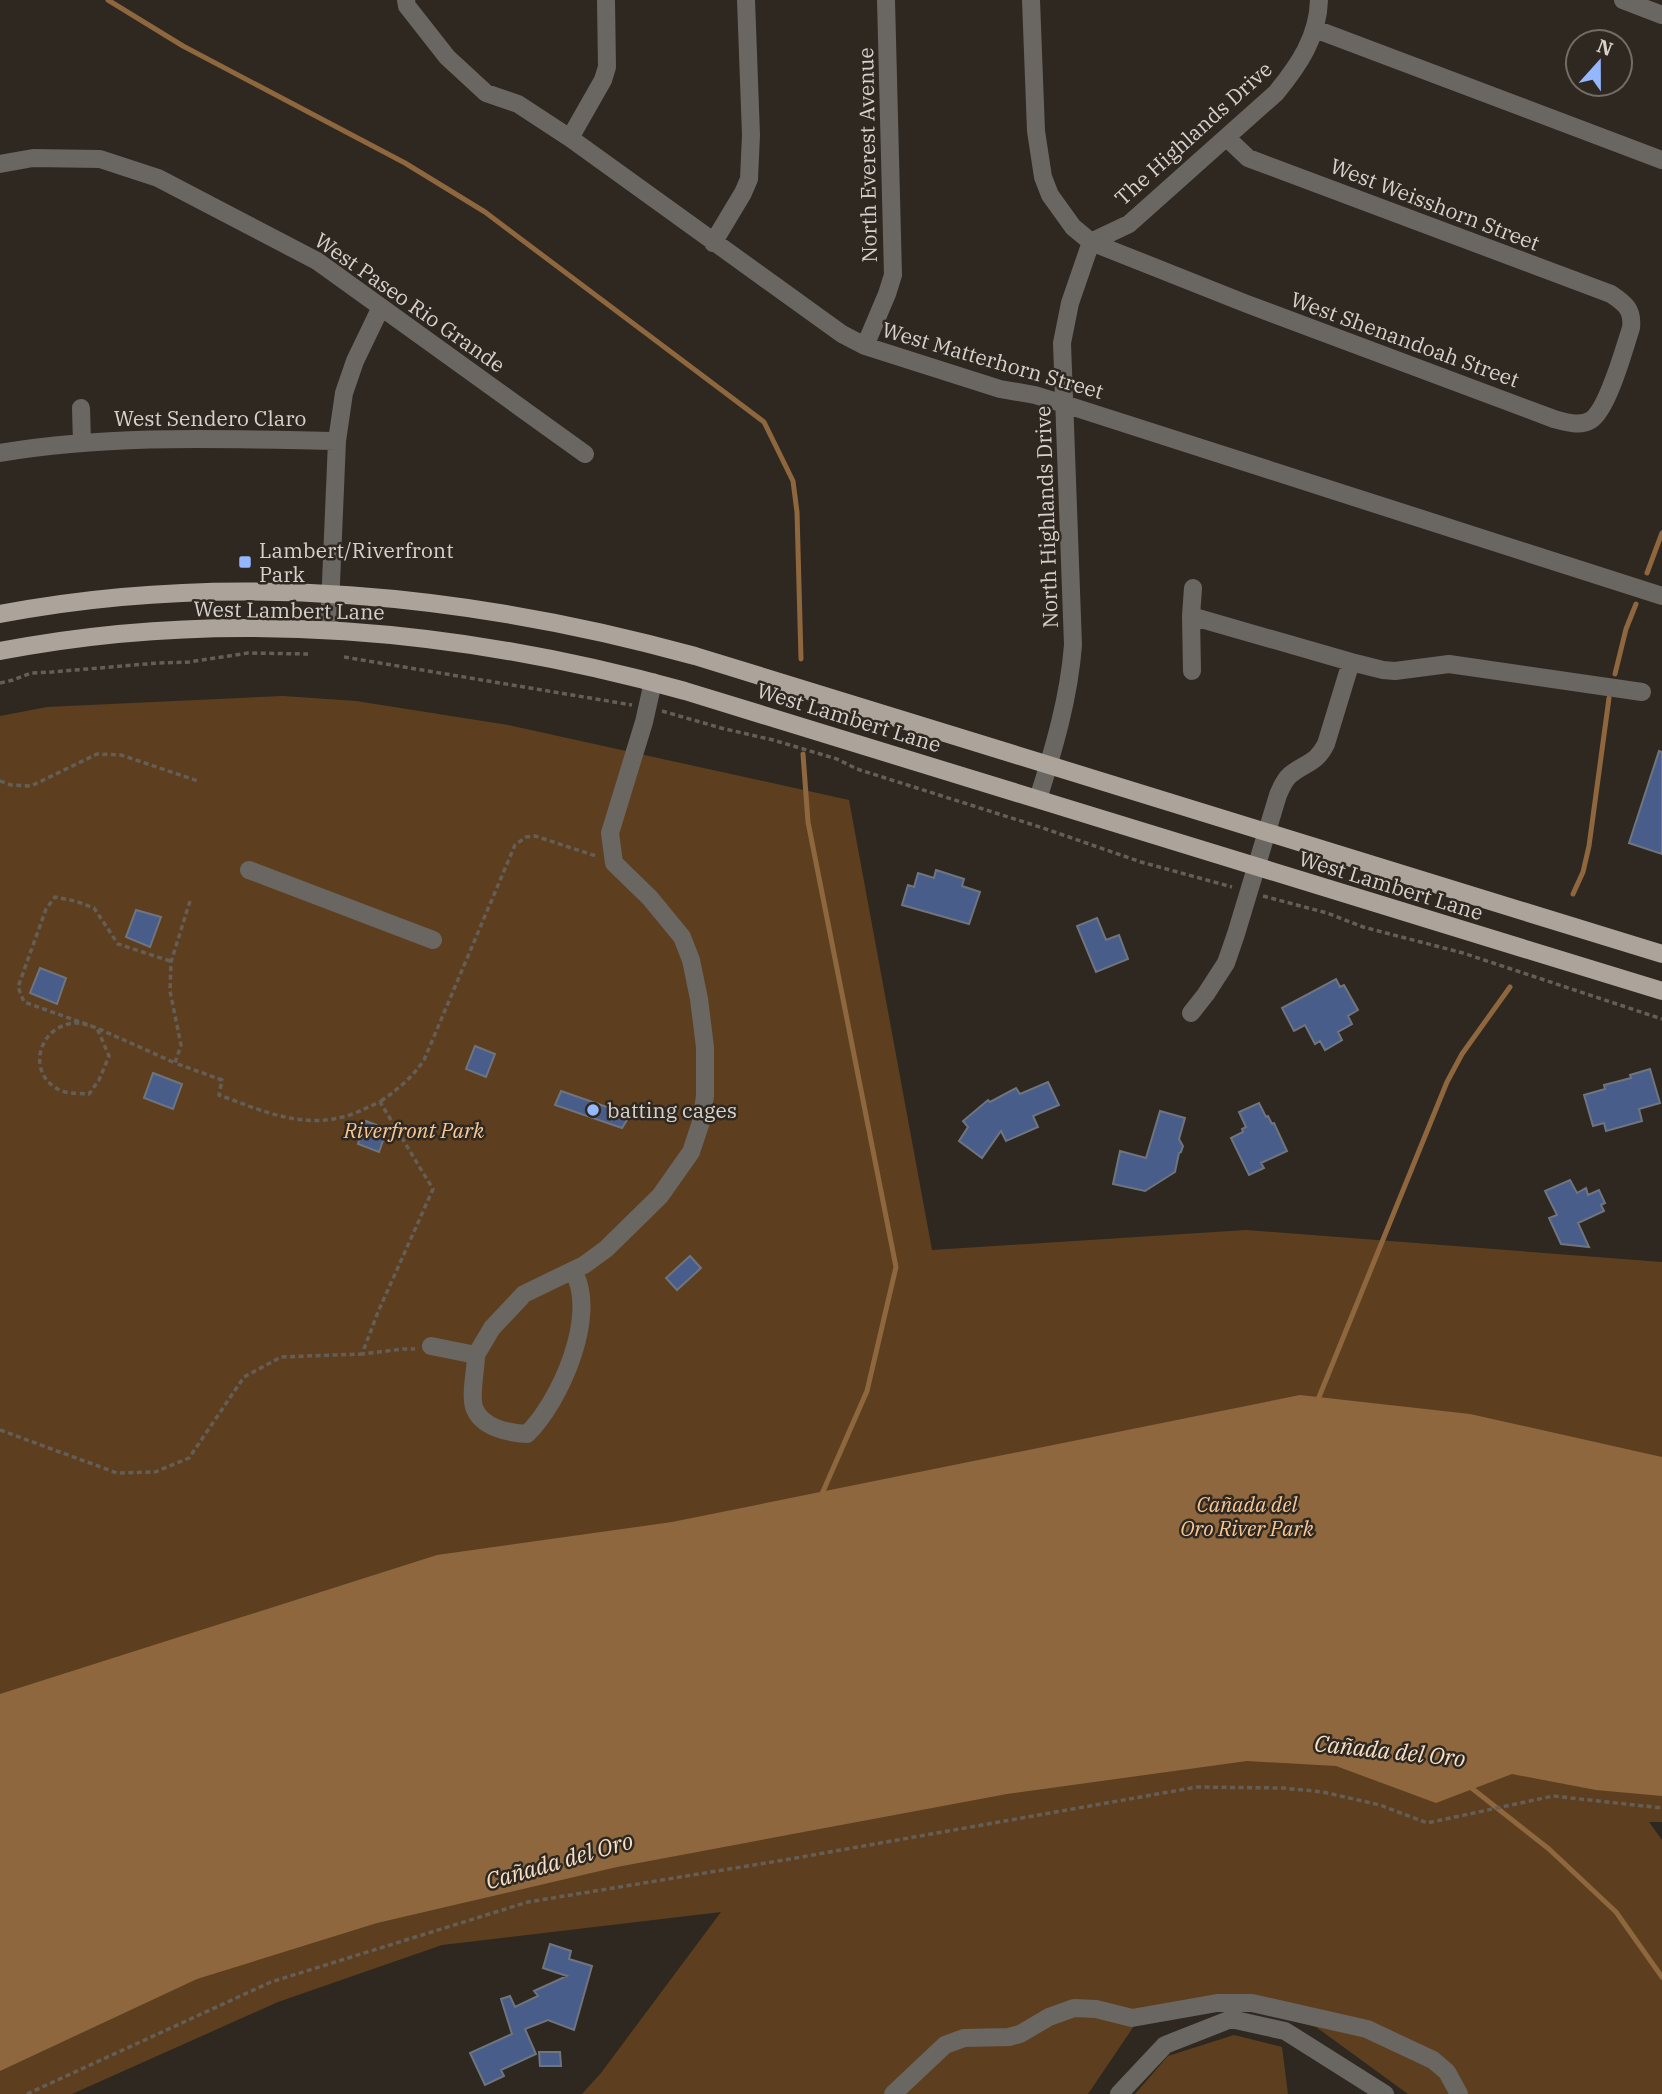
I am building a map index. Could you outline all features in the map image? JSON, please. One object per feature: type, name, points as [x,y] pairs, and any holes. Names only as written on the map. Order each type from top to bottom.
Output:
[{"type":"main road","name":"West Lambert Lane","points":[[0,614],[96,600],[190,593],[281,591],[431,602],[617,635],[706,659],[1662,954]]},
{"type":"main road","name":"West Lambert Lane","points":[[0,651],[57,642],[231,628],[328,630],[388,635],[475,645],[556,659],[653,682],[1662,991]]},
{"type":"street","name":"West Matterhorn Street","points":[[406,0],[407,6],[447,57],[486,93],[518,104],[570,138],[842,334],[865,346],[1000,389],[1065,404],[1662,596]]},
{"type":"street","points":[[570,138],[603,80],[607,66],[606,0]]},
{"type":"street","points":[[713,243],[743,193],[750,172],[746,0]]},
{"type":"street","name":"North Everest Avenue","points":[[865,346],[893,275],[886,0]]},
{"type":"street","points":[[1031,0],[1036,131],[1043,177],[1051,195],[1073,228],[1091,243]]},
{"type":"street","name":"The Highlands Drive","points":[[1091,243],[1129,224],[1276,93],[1306,52],[1315,29],[1319,0]]},
{"type":"street","points":[[1623,0],[1662,15]]},
{"type":"street","points":[[1315,29],[1662,160]]},
{"type":"street","name":"West Weisshorn Street","points":[[1227,138],[1248,158],[1611,294],[1629,308]]},
{"type":"street","name":"West Paseo Rio Grande","points":[[0,164],[33,158],[100,159],[158,178],[317,261],[585,454]]},
{"type":"street","name":"West Shenandoah Street","points":[[1091,243],[1571,424],[1589,421],[1601,411],[1631,328],[1629,308]]},
{"type":"street","name":"North Highlands Drive","points":[[1038,799],[1070,679],[1073,645],[1062,342],[1076,284],[1091,243]]},
{"type":"street","points":[[328,630],[337,441],[348,376],[381,307]]},
{"type":"street","points":[[81,408],[82,443]]},
{"type":"street","name":"West Sendero Claro","points":[[0,453],[82,443],[179,438],[337,441]]},
{"type":"street","points":[[1192,671],[1193,588]]},
{"type":"street","points":[[1191,616],[1383,670],[1449,664],[1642,692]]},
{"type":"street","points":[[1191,1013],[1226,963],[1283,784],[1289,775],[1314,762],[1321,755],[1351,662]]},
{"type":"street","points":[[573,1271],[582,1318],[574,1348],[555,1397],[540,1421],[527,1434],[510,1433],[491,1425],[481,1419],[474,1407],[476,1355],[492,1328],[524,1294],[573,1271],[606,1250],[660,1196],[691,1152],[701,1122],[705,1096],[705,1047],[691,960],[682,937],[650,898],[614,863],[610,834],[644,722],[653,682]]},
{"type":"street","points":[[249,870],[433,940]]},
{"type":"street","points":[[431,1346],[476,1355]]},
{"type":"street","points":[[893,2094],[945,2045],[964,2038],[1009,2037],[1020,2034],[1049,2017],[1074,2008],[1096,2009],[1132,2018],[1217,2003],[1252,2003],[1367,2029],[1433,2060],[1447,2072],[1459,2094]]},
{"type":"street","points":[[1119,2094],[1165,2045],[1231,2019],[1285,2031],[1385,2094]]},
{"type":"path","points":[[0,683],[40,671],[52,673],[190,662],[248,653],[308,654]]},
{"type":"path","points":[[344,657],[623,703]]},
{"type":"path","points":[[660,711],[837,759],[857,769],[1141,862],[1225,884]]},
{"type":"path","points":[[0,781],[11,785],[31,786],[97,754],[121,755],[198,780]]},
{"type":"path","points":[[171,962],[118,944],[94,908],[55,897],[46,909],[18,987],[24,1002],[97,1028],[175,1063],[222,1080],[219,1095],[281,1117],[315,1121],[349,1115],[380,1102],[405,1084],[424,1060],[515,845],[526,837],[535,836],[614,863]]},
{"type":"path","points":[[1273,899],[1327,913],[1363,927],[1463,953],[1662,1019]]},
{"type":"path","points":[[175,1063],[181,1045],[170,991],[171,962],[190,901]]},
{"type":"path","points":[[79,1023],[97,1028],[109,1056],[99,1080],[89,1094],[65,1093],[49,1084],[40,1068],[41,1048],[52,1031],[62,1025],[79,1023]]},
{"type":"path","points":[[362,1354],[433,1189],[380,1102]]},
{"type":"path","points":[[0,1430],[117,1473],[155,1472],[189,1458],[244,1377],[281,1357],[362,1354],[403,1349],[429,1350],[431,1346]]},
{"type":"path","points":[[27,2094],[271,1982],[528,1902],[1197,1787],[1283,1788],[1323,1793],[1380,1805],[1427,1823],[1553,1796],[1662,1808]]},
{"type":"green space","name":"Riverfront Park","points":[[283,696],[356,701],[508,725],[849,800],[932,1250],[1246,1230],[1662,1262],[1662,1822],[1649,1822],[1662,1840],[1662,2094],[1408,2094],[1316,2027],[1222,2002],[1136,2023],[1088,2094],[582,2094],[601,2073],[721,1912],[442,1945],[278,2002],[72,2094],[0,2094],[0,716],[47,707]]},
{"type":"green space","points":[[1234,2035],[1282,2047],[1288,2094],[1135,2094],[1168,2056]]},
{"type":"water","name":"Cañada del Oro River Park","points":[[1300,1395],[1470,1414],[1662,1457],[1662,1796],[1596,1790],[1512,1774],[1436,1803],[1336,1766],[1247,1761],[1007,1794],[617,1867],[377,1923],[197,1979],[0,2071],[0,1694],[437,1555],[672,1522]]},
{"type":"building","points":[[1659,751],[1662,752],[1662,854],[1629,843]]},
{"type":"building","points":[[936,870],[964,879],[962,886],[980,892],[969,924],[902,905],[908,885],[914,887],[918,873],[934,878]]},
{"type":"building","points":[[136,910],[161,917],[150,947],[126,937]]},
{"type":"building","points":[[1097,918],[1106,940],[1119,935],[1128,959],[1096,972],[1077,926]]},
{"type":"building","points":[[40,968],[66,978],[57,1004],[30,993]]},
{"type":"building","points":[[1336,979],[1340,987],[1344,985],[1358,1010],[1348,1016],[1352,1024],[1338,1032],[1342,1040],[1325,1050],[1320,1041],[1315,1044],[1305,1025],[1294,1031],[1282,1008]]},
{"type":"building","points":[[475,1046],[495,1054],[486,1077],[466,1069]]},
{"type":"building","points":[[1650,1069],[1660,1103],[1639,1109],[1642,1121],[1606,1131],[1604,1123],[1593,1126],[1584,1095],[1605,1089],[1604,1085],[1631,1078],[1630,1075]]},
{"type":"building","points":[[153,1073],[182,1084],[173,1109],[144,1098]]},
{"type":"building","points":[[1048,1082],[1059,1105],[1033,1116],[1038,1127],[1006,1141],[1001,1131],[982,1158],[959,1141],[968,1127],[963,1121],[988,1100],[990,1102],[1016,1088],[1020,1094]]},
{"type":"building","name":"batting cages","points":[[561,1091],[630,1115],[622,1128],[555,1105]]},
{"type":"building","points":[[1259,1103],[1266,1117],[1274,1123],[1287,1151],[1261,1163],[1264,1168],[1249,1175],[1231,1138],[1243,1132],[1242,1129],[1246,1127],[1239,1112]]},
{"type":"building","points":[[1160,1111],[1185,1118],[1179,1139],[1183,1146],[1175,1172],[1145,1191],[1113,1184],[1120,1151],[1146,1158]]},
{"type":"building","points":[[366,1121],[387,1129],[379,1152],[358,1144]]},
{"type":"building","points":[[1570,1180],[1577,1193],[1586,1188],[1588,1195],[1599,1190],[1605,1203],[1601,1205],[1604,1211],[1578,1223],[1589,1247],[1561,1244],[1549,1218],[1557,1215],[1545,1191]]},
{"type":"building","points":[[690,1256],[701,1268],[677,1290],[666,1278]]},
{"type":"building","points":[[550,1944],[571,1951],[569,1959],[592,1966],[574,2030],[548,2020],[525,2029],[536,2054],[501,2070],[504,2076],[485,2085],[470,2053],[512,2034],[501,1999],[510,1996],[515,2007],[538,1996],[534,1991],[567,1976],[543,1968]]},
{"type":"building","points":[[539,2052],[560,2052],[561,2066],[540,2066]]},
{"type":"waterway","points":[[108,0],[183,46],[405,163],[485,212],[764,422],[793,481],[797,512],[801,659]]},
{"type":"waterway","points":[[1647,573],[1662,533]]},
{"type":"waterway","points":[[1615,674],[1626,629],[1636,604]]},
{"type":"waterway","points":[[1573,894],[1583,872],[1589,846],[1609,698]]},
{"type":"waterway","points":[[803,754],[808,822],[896,1267],[867,1391],[821,1496]]},
{"type":"waterway","points":[[1317,1402],[1447,1082],[1462,1054],[1510,987]]},
{"type":"waterway","points":[[1469,1786],[1549,1849],[1616,1912],[1662,1977]]},
{"type":"place","name":"Lambert/Riverfront Park","points":[[245,562]]},
{"type":"place","name":"batting cages","points":[[593,1110]]},
{"type":"water label","name":"Cañada del Oro","points":[[1390,1750]]},
{"type":"water label","name":"Cañada del Oro","points":[[559,1860]]}]
